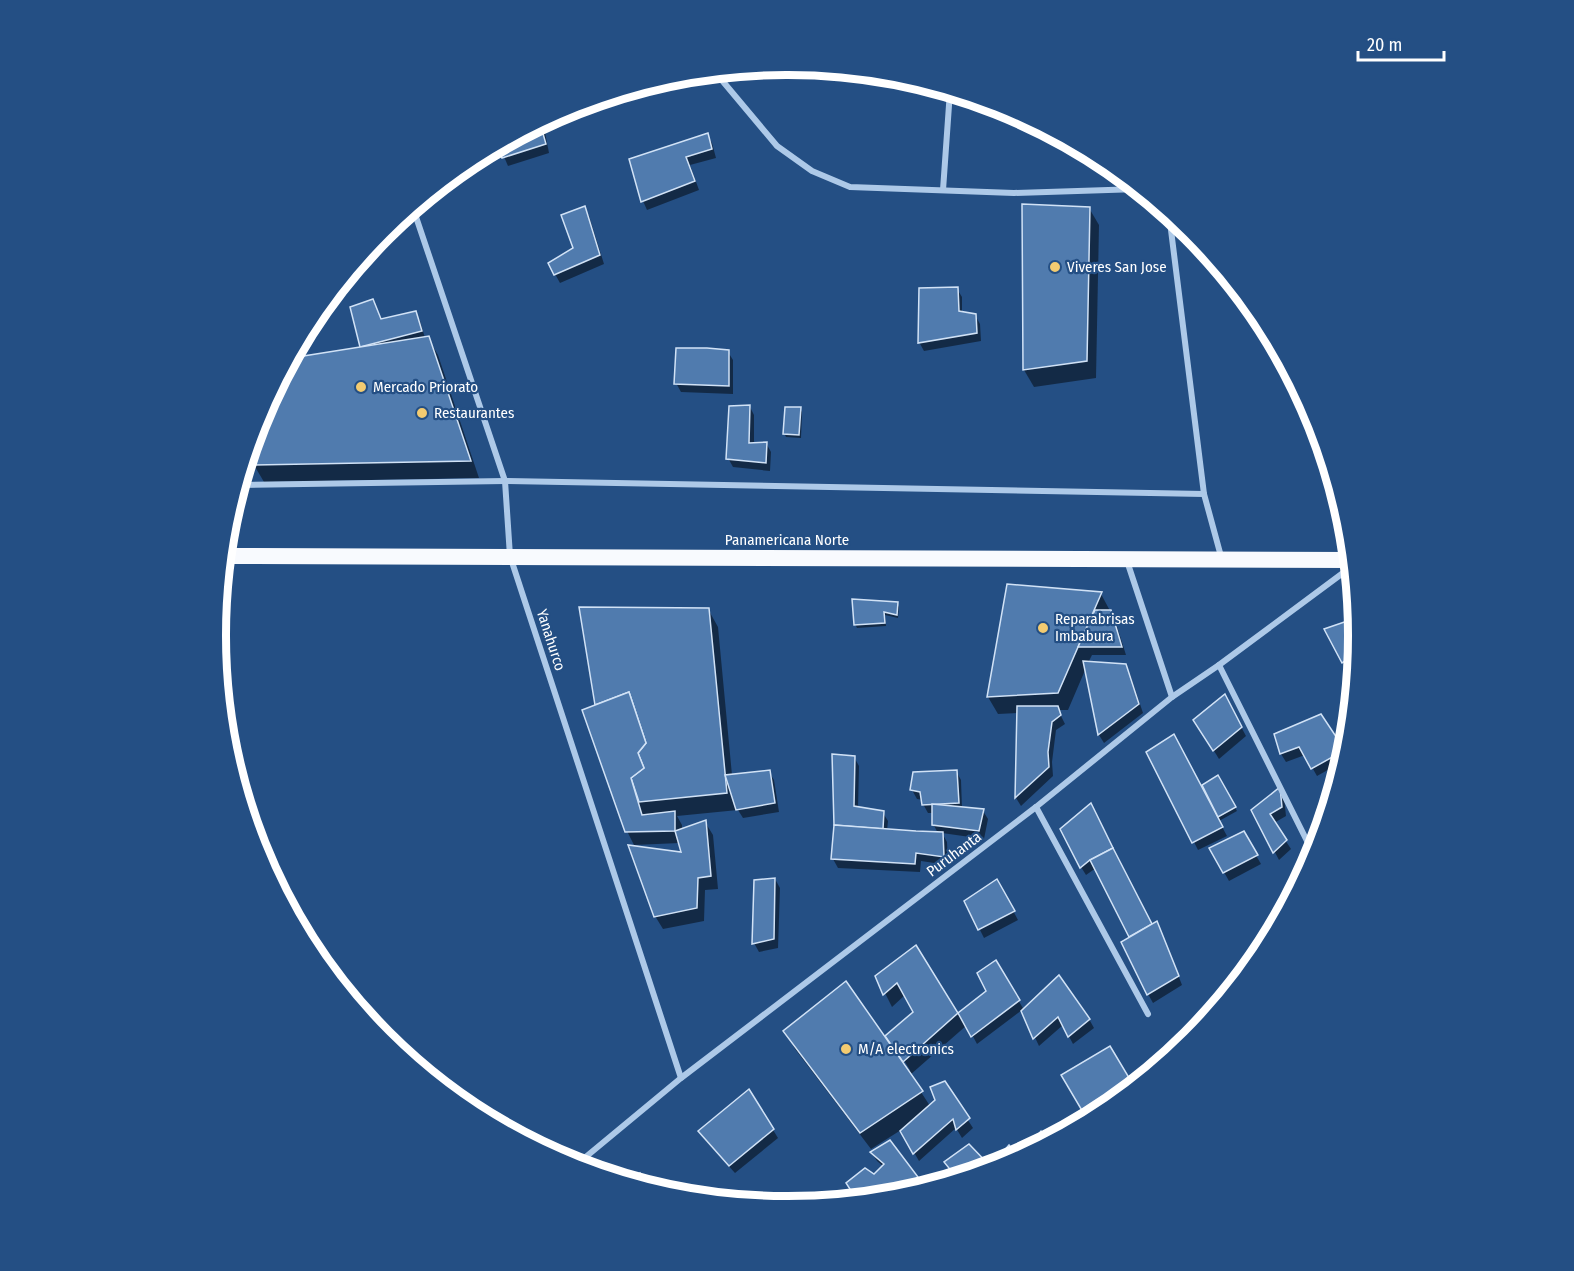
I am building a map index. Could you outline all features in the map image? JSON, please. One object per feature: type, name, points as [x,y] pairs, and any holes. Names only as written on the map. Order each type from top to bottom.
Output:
[{"type":"highway","name":"Panamericana Norte","points":[[232,556],[1343,560]]},
{"type":"street","points":[[721,79],[777,146],[812,171],[850,187],[1014,193],[1126,189]]},
{"type":"street","points":[[943,190],[949,99]]},
{"type":"street","name":"Yanahurco","points":[[416,215],[505,481],[510,556],[681,1078]]},
{"type":"street","points":[[1171,227],[1204,494],[1222,560]]},
{"type":"street","points":[[247,485],[505,481],[1204,494]]},
{"type":"street","points":[[1127,561],[1172,697]]},
{"type":"street","name":"Puruhanta","points":[[585,1158],[681,1078],[1036,807],[1172,697],[1220,665],[1344,572]]},
{"type":"street","points":[[1220,665],[1308,843]]},
{"type":"street","points":[[1036,807],[1148,1014]]},
{"type":"building","points":[[542,131],[546,144],[502,158],[500,154]]},
{"type":"building","points":[[708,133],[712,149],[686,157],[695,181],[641,202],[629,159]]},
{"type":"building","name":"Viveres San Jose","points":[[1022,204],[1090,207],[1087,361],[1023,370]]},
{"type":"building","points":[[585,206],[600,255],[554,275],[548,263],[573,248],[561,215]]},
{"type":"building","points":[[958,287],[959,311],[976,314],[977,333],[918,343],[919,288]]},
{"type":"building","points":[[373,299],[381,319],[416,311],[422,331],[360,347],[350,307]]},
{"type":"building","name":"Mercado Priorato","points":[[429,336],[471,461],[253,465],[269,421],[301,356]]},
{"type":"building","points":[[676,348],[729,350],[729,386],[674,384]]},
{"type":"building","points":[[750,405],[749,443],[767,442],[766,463],[726,459],[729,406]]},
{"type":"building","points":[[785,407],[801,407],[799,435],[783,434]]},
{"type":"building","name":"Reparabrisas Imbabura","points":[[1007,584],[1102,592],[1058,693],[987,697]]},
{"type":"building","points":[[852,599],[898,602],[897,615],[884,612],[885,623],[854,625]]},
{"type":"building","points":[[579,607],[709,608],[727,793],[639,802],[631,778],[644,768],[638,753],[646,743],[629,692],[595,705]]},
{"type":"building","points":[[1095,610],[1111,610],[1122,647],[1078,647]]},
{"type":"building","points":[[1347,621],[1347,660],[1342,663],[1324,629]]},
{"type":"building","points":[[1083,661],[1126,664],[1139,704],[1098,735]]},
{"type":"building","points":[[629,692],[646,743],[638,753],[644,768],[631,778],[642,815],[675,811],[675,831],[625,832],[582,710]]},
{"type":"building","points":[[1225,694],[1242,727],[1213,751],[1193,720]]},
{"type":"building","points":[[1017,706],[1058,706],[1061,715],[1052,722],[1048,752],[1049,767],[1015,798]]},
{"type":"building","points":[[1321,714],[1338,739],[1334,756],[1311,769],[1299,747],[1280,754],[1274,734]]},
{"type":"building","points":[[1174,734],[1223,827],[1192,843],[1146,752]]},
{"type":"building","points":[[832,754],[855,756],[854,806],[884,811],[883,829],[834,825]]},
{"type":"building","points":[[770,770],[775,803],[736,810],[725,775]]},
{"type":"building","points":[[957,770],[959,803],[922,805],[920,792],[910,790],[913,772]]},
{"type":"building","points":[[1218,775],[1236,807],[1218,817],[1202,785]]},
{"type":"building","points":[[1280,787],[1282,807],[1270,814],[1287,840],[1273,853],[1251,810]]},
{"type":"building","points":[[1091,803],[1113,848],[1080,868],[1060,829]]},
{"type":"building","points":[[932,804],[984,809],[979,831],[932,825]]},
{"type":"building","points":[[706,820],[711,876],[698,878],[697,908],[654,917],[628,845],[681,852],[675,831]]},
{"type":"building","points":[[834,825],[943,832],[944,857],[916,853],[915,864],[831,859]]},
{"type":"building","points":[[1244,831],[1258,855],[1223,873],[1209,848]]},
{"type":"building","points":[[1113,848],[1152,924],[1129,937],[1090,860]]},
{"type":"building","points":[[775,878],[774,939],[752,944],[754,880]]},
{"type":"building","points":[[997,879],[1015,911],[978,930],[964,901]]},
{"type":"building","points":[[1157,921],[1179,976],[1147,995],[1121,942]]},
{"type":"building","points":[[916,945],[958,1013],[903,1062],[885,1036],[913,1012],[897,983],[883,995],[875,976]]},
{"type":"building","points":[[996,960],[1020,1000],[971,1037],[958,1013],[986,991],[977,973]]},
{"type":"building","points":[[1059,975],[1090,1019],[1068,1037],[1058,1017],[1033,1039],[1021,1011]]},
{"type":"building","name":"M/A electronics","points":[[846,981],[923,1091],[860,1133],[783,1031]]},
{"type":"building","points":[[1110,1046],[1130,1079],[1083,1111],[1061,1075]]},
{"type":"building","points":[[945,1081],[970,1118],[956,1130],[953,1119],[913,1154],[900,1131],[935,1100],[930,1087]]},
{"type":"building","points":[[749,1089],[774,1129],[729,1166],[698,1131]]},
{"type":"building","points":[[890,1140],[918,1177],[912,1182],[852,1192],[846,1183],[865,1168],[874,1174],[884,1164],[870,1152]]},
{"type":"building","points":[[969,1144],[984,1160],[951,1171],[944,1162]]},
{"type":"place","name":"Viveres San Jose","points":[[1055,267]]},
{"type":"place","name":"Mercado Priorato","points":[[361,387]]},
{"type":"place","name":"Restaurantes","points":[[422,413]]},
{"type":"place","name":"Reparabrisas Imbabura","points":[[1043,628]]},
{"type":"place","name":"M/A electronics","points":[[846,1049]]}]
